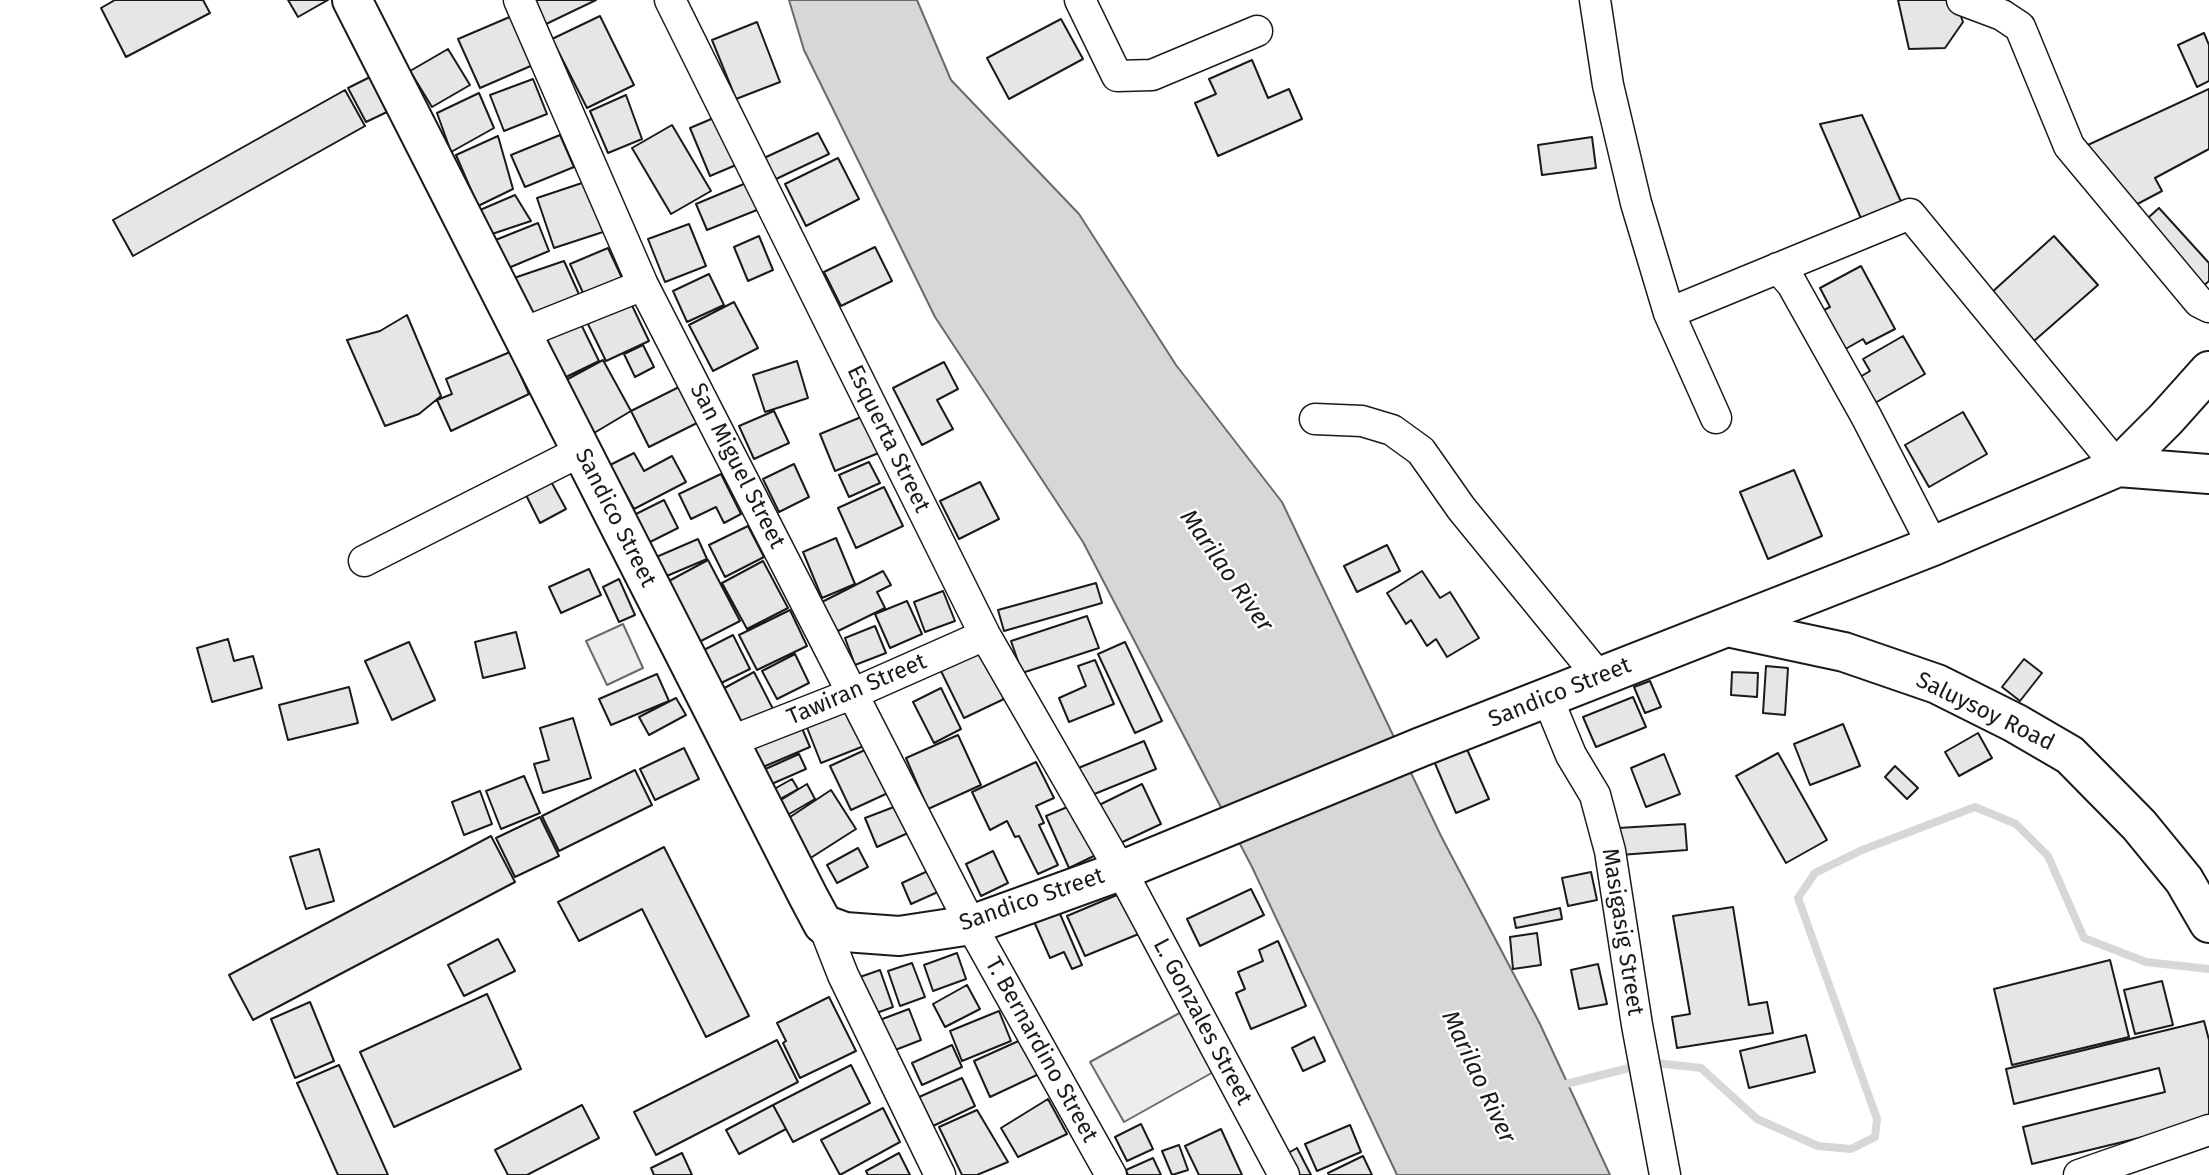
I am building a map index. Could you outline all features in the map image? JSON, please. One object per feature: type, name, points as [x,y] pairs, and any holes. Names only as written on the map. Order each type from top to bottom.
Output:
[{"type":"main road","name":"Sandico Street","points":[[360,2],[581,451],[823,924],[845,932],[899,936],[971,925],[1120,871],[1421,747],[1933,546],[2118,467],[2209,371]]},
{"type":"main road","name":"Sandico Street","points":[[2118,467],[2209,474]]},
{"type":"main road","name":"Saluysoy Road","points":[[1727,627],[1844,652],[1937,684],[2015,723],[2070,755],[2146,834],[2184,880],[2209,923]]},
{"type":"street","name":"San Miguel Street","points":[[519,0],[643,285],[971,925]]},
{"type":"street","name":"Esquerta Street","points":[[670,0],[985,635],[1120,871]]},
{"type":"street","points":[[1080,0],[1117,76],[1152,75],[1257,32]]},
{"type":"street","points":[[1595,0],[1608,85],[1636,203],[1669,313],[1716,418]]},
{"type":"street","points":[[1962,0],[2002,15],[2020,27],[2069,146],[2199,302],[2209,307]]},
{"type":"street","points":[[1669,313],[1910,214],[2118,467]]},
{"type":"street","points":[[1778,268],[1792,284],[1859,404],[1933,546]]},
{"type":"street","points":[[523,332],[643,285]]},
{"type":"street","points":[[1315,418],[1362,421],[1392,430],[1421,451],[1461,508],[1599,677]]},
{"type":"street","points":[[364,561],[581,451]]},
{"type":"street","name":"Tawiran Street","points":[[729,742],[854,693],[985,635]]},
{"type":"street","name":"Masigasig Street","points":[[1548,699],[1571,755],[1595,795],[1610,851],[1637,1025],[1665,1175]]},
{"type":"street","name":"L. Gonzales Street","points":[[1120,871],[1284,1175]]},
{"type":"street","points":[[823,924],[843,975],[940,1175]]},
{"type":"street","name":"T. Bernardino Street","points":[[971,925],[1111,1175]]},
{"type":"street","points":[[2079,1175],[2209,1130]]},
{"type":"shaded area","points":[[623,624],[643,668],[607,685],[586,641]]},
{"type":"shaded area","points":[[1185,1010],[1217,1070],[1124,1122],[1090,1062]]},
{"type":"water","name":"Marilao River","points":[[789,0],[917,0],[951,80],[1079,214],[1176,365],[1282,502],[1441,836],[1540,1024],[1610,1175],[1397,1175],[1252,867],[1083,542],[935,317],[804,50]]},
{"type":"building","points":[[115,0],[203,0],[210,13],[126,57],[101,8]]},
{"type":"building","points":[[288,0],[328,0],[298,17]]},
{"type":"building","points":[[532,0],[596,0],[544,25]]},
{"type":"building","points":[[1898,0],[1955,0],[1963,22],[1945,48],[1909,49]]},
{"type":"building","points":[[512,16],[533,65],[480,88],[458,39]]},
{"type":"building","points":[[600,16],[634,85],[587,108],[552,39]]},
{"type":"building","points":[[1061,19],[1083,59],[1009,99],[987,58]]},
{"type":"building","points":[[757,22],[780,82],[736,99],[712,40]]},
{"type":"building","points":[[2204,33],[2209,45],[2209,81],[2197,87],[2178,45]]},
{"type":"building","points":[[448,49],[470,85],[432,107],[410,71]]},
{"type":"building","points":[[1252,60],[1268,98],[1289,89],[1302,119],[1218,156],[1195,103],[1216,94],[1209,79]]},
{"type":"building","points":[[370,77],[387,112],[366,122],[348,88]]},
{"type":"building","points":[[533,79],[547,114],[504,131],[490,95]]},
{"type":"building","points":[[2209,89],[2209,149],[2155,178],[2162,191],[2128,209],[2077,150]]},
{"type":"building","points":[[345,90],[365,126],[133,256],[113,220]]},
{"type":"building","points":[[479,93],[494,128],[451,152],[437,113]]},
{"type":"building","points":[[626,95],[642,139],[608,153],[590,111]]},
{"type":"building","points":[[1862,115],[1903,206],[1863,223],[1820,124]]},
{"type":"building","points":[[716,117],[736,165],[710,176],[690,128]]},
{"type":"building","points":[[672,125],[711,191],[671,214],[632,148]]},
{"type":"building","points":[[818,133],[829,154],[774,180],[764,158]]},
{"type":"building","points":[[560,135],[574,167],[525,187],[511,155]]},
{"type":"building","points":[[498,136],[513,189],[478,206],[456,155]]},
{"type":"building","points":[[1592,137],[1596,168],[1542,175],[1538,145]]},
{"type":"building","points":[[838,158],[859,199],[806,226],[785,184]]},
{"type":"building","points":[[751,181],[762,208],[707,230],[696,204]]},
{"type":"building","points":[[585,182],[603,232],[554,248],[537,198]]},
{"type":"building","points":[[515,195],[531,221],[492,234],[480,210]]},
{"type":"building","points":[[2159,208],[2209,263],[2209,281],[2199,290],[2140,225]]},
{"type":"building","points":[[538,223],[549,251],[506,269],[493,241]]},
{"type":"building","points":[[689,224],[706,266],[665,282],[648,239]]},
{"type":"building","points":[[759,236],[773,270],[748,281],[734,247]]},
{"type":"building","points":[[2054,236],[2098,285],[2034,341],[1991,293]]},
{"type":"building","points":[[875,247],[892,281],[841,306],[824,272]]},
{"type":"building","points":[[608,248],[622,278],[584,295],[570,264]]},
{"type":"building","points":[[564,261],[582,301],[535,322],[514,278]]},
{"type":"building","points":[[1861,266],[1895,329],[1866,344],[1863,339],[1842,351],[1820,312],[1830,307],[1820,288]]},
{"type":"building","points":[[709,274],[724,305],[687,322],[673,291]]},
{"type":"building","points":[[628,297],[649,341],[606,361],[585,318]]},
{"type":"building","points":[[734,302],[758,348],[713,371],[689,325]]},
{"type":"building","points":[[576,314],[599,361],[564,378],[541,331]]},
{"type":"building","points":[[407,315],[441,396],[419,414],[385,426],[347,340],[380,331]]},
{"type":"building","points":[[1903,336],[1925,374],[1875,403],[1860,377],[1870,371],[1863,359]]},
{"type":"building","points":[[643,345],[654,367],[635,377],[624,354]]},
{"type":"building","points":[[510,352],[529,394],[451,431],[437,400],[452,394],[446,379]]},
{"type":"building","points":[[603,360],[631,411],[594,433],[566,380]]},
{"type":"building","points":[[797,361],[808,398],[765,412],[753,375]]},
{"type":"building","points":[[944,362],[958,389],[937,400],[953,429],[922,445],[893,388]]},
{"type":"building","points":[[681,386],[699,422],[649,447],[631,411]]},
{"type":"building","points":[[774,411],[789,443],[754,459],[739,426]]},
{"type":"building","points":[[1963,412],[1987,454],[1929,487],[1905,445]]},
{"type":"building","points":[[866,415],[881,452],[835,471],[820,434]]},
{"type":"building","points":[[634,453],[644,471],[672,456],[686,482],[634,509],[610,465]]},
{"type":"building","points":[[869,462],[880,483],[849,497],[839,475]]},
{"type":"building","points":[[794,464],[809,497],[779,512],[763,479]]},
{"type":"building","points":[[1794,470],[1822,536],[1768,559],[1740,492]]},
{"type":"building","points":[[721,474],[741,514],[724,523],[716,507],[691,519],[679,494]]},
{"type":"building","points":[[548,476],[566,509],[540,523],[523,489]]},
{"type":"building","points":[[980,482],[999,519],[959,539],[940,501]]},
{"type":"building","points":[[884,487],[903,526],[856,548],[838,508]]},
{"type":"building","points":[[664,500],[678,528],[648,543],[634,515]]},
{"type":"building","points":[[748,526],[764,557],[725,577],[709,545]]},
{"type":"building","points":[[836,538],[855,584],[822,598],[803,552]]},
{"type":"building","points":[[698,539],[707,559],[662,578],[654,558]]},
{"type":"building","points":[[1387,545],[1400,571],[1357,592],[1344,566]]},
{"type":"building","points":[[708,560],[740,621],[699,642],[667,582]]},
{"type":"building","points":[[763,561],[788,608],[747,629],[722,583]]},
{"type":"building","points":[[589,569],[601,595],[561,613],[549,587]]},
{"type":"building","points":[[883,571],[891,585],[877,592],[885,608],[836,632],[820,603]]},
{"type":"building","points":[[1422,571],[1440,598],[1450,592],[1479,638],[1447,657],[1436,639],[1427,646],[1411,620],[1406,624],[1387,593]]},
{"type":"building","points":[[619,579],[635,615],[619,622],[603,587]]},
{"type":"building","points":[[1096,583],[1102,603],[1004,631],[998,610]]},
{"type":"building","points":[[943,591],[955,621],[925,632],[914,602]]},
{"type":"building","points":[[907,601],[922,634],[890,648],[875,614]]},
{"type":"building","points":[[790,610],[807,646],[757,670],[739,635]]},
{"type":"building","points":[[1087,616],[1099,648],[1022,673],[1011,641]]},
{"type":"building","points":[[875,626],[886,653],[855,665],[845,638]]},
{"type":"building","points":[[516,632],[525,668],[483,678],[475,642]]},
{"type":"building","points":[[733,635],[750,669],[717,685],[700,652]]},
{"type":"building","points":[[228,639],[234,661],[253,656],[262,688],[212,702],[197,648]]},
{"type":"building","points":[[409,642],[435,700],[392,720],[365,661]]},
{"type":"building","points":[[1125,642],[1162,721],[1135,733],[1098,654]]},
{"type":"building","points":[[978,646],[1004,699],[964,718],[938,665]]},
{"type":"building","points":[[795,654],[809,683],[777,699],[762,671]]},
{"type":"building","points":[[2024,659],[2042,673],[2020,701],[2002,687]]},
{"type":"building","points":[[1095,660],[1114,704],[1069,722],[1059,698],[1086,686],[1078,666]]},
{"type":"building","points":[[1766,666],[1788,668],[1785,715],[1763,713]]},
{"type":"building","points":[[754,672],[773,709],[735,728],[717,692]]},
{"type":"building","points":[[1732,672],[1758,673],[1757,697],[1731,695]]},
{"type":"building","points":[[657,674],[669,701],[611,725],[599,699]]},
{"type":"building","points":[[1650,681],[1661,707],[1645,713],[1634,687]]},
{"type":"building","points":[[349,687],[358,723],[288,740],[279,705]]},
{"type":"building","points":[[941,688],[961,729],[934,743],[913,702]]},
{"type":"building","points":[[1633,697],[1646,727],[1596,747],[1583,717]]},
{"type":"building","points":[[676,698],[686,715],[649,735],[639,717]]},
{"type":"building","points":[[849,708],[864,746],[821,763],[806,725]]},
{"type":"building","points":[[573,718],[591,778],[543,793],[534,764],[549,760],[540,728]]},
{"type":"building","points":[[798,719],[810,747],[756,770],[744,743]]},
{"type":"building","points":[[1843,724],[1860,766],[1810,785],[1794,744]]},
{"type":"building","points":[[1978,733],[1992,758],[1959,776],[1945,752]]},
{"type":"building","points":[[958,735],[981,785],[928,809],[906,758]]},
{"type":"building","points":[[1144,741],[1156,769],[1087,797],[1076,769]]},
{"type":"building","points":[[1466,747],[1489,799],[1456,813],[1434,761]]},
{"type":"building","points":[[684,748],[699,779],[655,800],[640,769]]},
{"type":"building","points":[[867,749],[888,793],[851,810],[830,766]]},
{"type":"building","points":[[1778,753],[1827,840],[1786,863],[1736,776]]},
{"type":"building","points":[[799,754],[806,769],[767,786],[761,771]]},
{"type":"building","points":[[1664,754],[1680,794],[1646,807],[1631,768]]},
{"type":"building","points":[[1036,762],[1054,798],[1036,806],[1044,823],[1039,825],[1058,865],[1038,874],[1019,836],[1015,837],[1007,821],[990,830],[972,792]]},
{"type":"building","points":[[1895,766],[1918,788],[1907,799],[1885,777]]},
{"type":"building","points":[[635,770],[652,805],[559,851],[542,816]]},
{"type":"building","points":[[524,776],[540,813],[501,829],[486,791]]},
{"type":"building","points":[[792,779],[798,789],[773,803],[767,793]]},
{"type":"building","points":[[807,784],[815,799],[784,817],[776,803]]},
{"type":"building","points":[[1142,784],[1161,824],[1114,846],[1095,807]]},
{"type":"building","points":[[831,790],[856,829],[809,859],[784,821]]},
{"type":"building","points":[[480,791],[492,824],[464,835],[452,802]]},
{"type":"building","points":[[899,805],[908,833],[877,847],[865,818]]},
{"type":"building","points":[[1072,805],[1096,855],[1069,868],[1046,816]]},
{"type":"building","points":[[540,817],[559,856],[515,877],[496,838]]},
{"type":"building","points":[[1685,824],[1687,850],[1620,855],[1618,828]]},
{"type":"building","points":[[491,836],[515,882],[253,1020],[229,975]]},
{"type":"building","points":[[664,847],[749,1016],[706,1037],[642,909],[579,941],[558,902]]},
{"type":"building","points":[[858,848],[868,867],[837,883],[827,865]]},
{"type":"building","points":[[319,849],[334,901],[306,909],[290,857]]},
{"type":"building","points":[[993,851],[1008,883],[981,896],[966,864]]},
{"type":"building","points":[[930,870],[940,891],[911,904],[902,883]]},
{"type":"building","points":[[1591,872],[1597,900],[1568,906],[1562,878]]},
{"type":"building","points":[[1251,889],[1264,915],[1200,946],[1187,919]]},
{"type":"building","points":[[1124,892],[1141,933],[1085,956],[1067,916]]},
{"type":"building","points":[[1057,907],[1082,965],[1072,969],[1064,952],[1050,958],[1032,917]]},
{"type":"building","points":[[1733,907],[1749,1005],[1767,1002],[1773,1033],[1677,1048],[1672,1017],[1690,1014],[1673,916]]},
{"type":"building","points":[[1560,908],[1562,919],[1516,928],[1514,918]]},
{"type":"building","points":[[1537,933],[1541,965],[1513,969],[1510,937]]},
{"type":"building","points":[[498,939],[515,971],[464,996],[448,965]]},
{"type":"building","points":[[1278,941],[1306,1006],[1251,1029],[1236,993],[1245,989],[1238,972],[1263,961],[1259,950]]},
{"type":"building","points":[[957,953],[966,979],[933,991],[924,965]]},
{"type":"building","points":[[2110,960],[2129,1037],[2012,1065],[1994,989]]},
{"type":"building","points":[[912,963],[925,997],[900,1006],[888,971]]},
{"type":"building","points":[[1598,964],[1607,1004],[1579,1009],[1571,970]]},
{"type":"building","points":[[880,970],[893,1007],[871,1015],[857,978]]},
{"type":"building","points":[[2162,981],[2173,1025],[2135,1034],[2124,990]]},
{"type":"building","points":[[967,985],[980,1009],[945,1027],[933,1004]]},
{"type":"building","points":[[487,994],[521,1069],[394,1127],[360,1052]]},
{"type":"building","points":[[829,997],[856,1051],[800,1078],[783,1043],[786,1041],[777,1023]]},
{"type":"building","points":[[310,1002],[334,1061],[295,1078],[271,1019]]},
{"type":"building","points":[[909,1009],[921,1040],[890,1052],[877,1021]]},
{"type":"building","points":[[999,1011],[1011,1041],[962,1061],[950,1031]]},
{"type":"building","points":[[2204,1021],[2209,1040],[2209,1121],[2032,1164],[2023,1127],[2165,1092],[2159,1068],[2014,1104],[2006,1069]]},
{"type":"building","points":[[1806,1035],[1815,1072],[1749,1088],[1740,1051]]},
{"type":"building","points":[[1314,1037],[1325,1061],[1303,1071],[1292,1048]]},
{"type":"building","points":[[1023,1039],[1039,1074],[990,1097],[974,1061]]},
{"type":"building","points":[[777,1040],[798,1082],[656,1155],[634,1112]]},
{"type":"building","points":[[952,1045],[962,1067],[922,1085],[912,1063]]},
{"type":"building","points":[[339,1065],[388,1175],[338,1175],[297,1083]]},
{"type":"building","points":[[851,1065],[870,1103],[793,1142],[773,1105]]},
{"type":"building","points":[[962,1078],[975,1106],[933,1126],[919,1097]]},
{"type":"building","points":[[1048,1099],[1067,1134],[1018,1157],[1001,1128]]},
{"type":"building","points":[[582,1105],[599,1138],[527,1175],[508,1175],[495,1150]]},
{"type":"building","points":[[773,1105],[786,1129],[739,1154],[726,1130]]},
{"type":"building","points":[[883,1108],[900,1142],[840,1175],[821,1140]]},
{"type":"building","points":[[977,1110],[1008,1162],[977,1175],[962,1175],[939,1127]]},
{"type":"building","points":[[1141,1124],[1153,1149],[1127,1161],[1115,1137]]},
{"type":"building","points":[[1350,1125],[1361,1152],[1317,1171],[1305,1144]]},
{"type":"building","points":[[1221,1129],[1242,1175],[1199,1175],[1185,1146]]},
{"type":"building","points":[[1179,1145],[1188,1170],[1172,1175],[1162,1151]]},
{"type":"building","points":[[1297,1148],[1311,1175],[1291,1175],[1281,1157]]},
{"type":"building","points":[[682,1153],[692,1175],[654,1175],[651,1168]]},
{"type":"building","points":[[899,1153],[910,1175],[868,1175],[866,1171]]},
{"type":"building","points":[[1363,1156],[1372,1175],[1329,1175],[1328,1173]]},
{"type":"building","points":[[1153,1158],[1161,1175],[1128,1175],[1126,1170]]},
{"type":"waterway","points":[[1656,1063],[1701,1068],[1757,1119],[1818,1146],[1851,1149],[1875,1137],[1877,1119],[1798,898],[1815,873],[1862,850],[1975,807],[2016,824],[2048,856],[2084,938],[2146,962],[2209,969]]},
{"type":"waterway","points":[[1558,1086],[1633,1067]]}]
